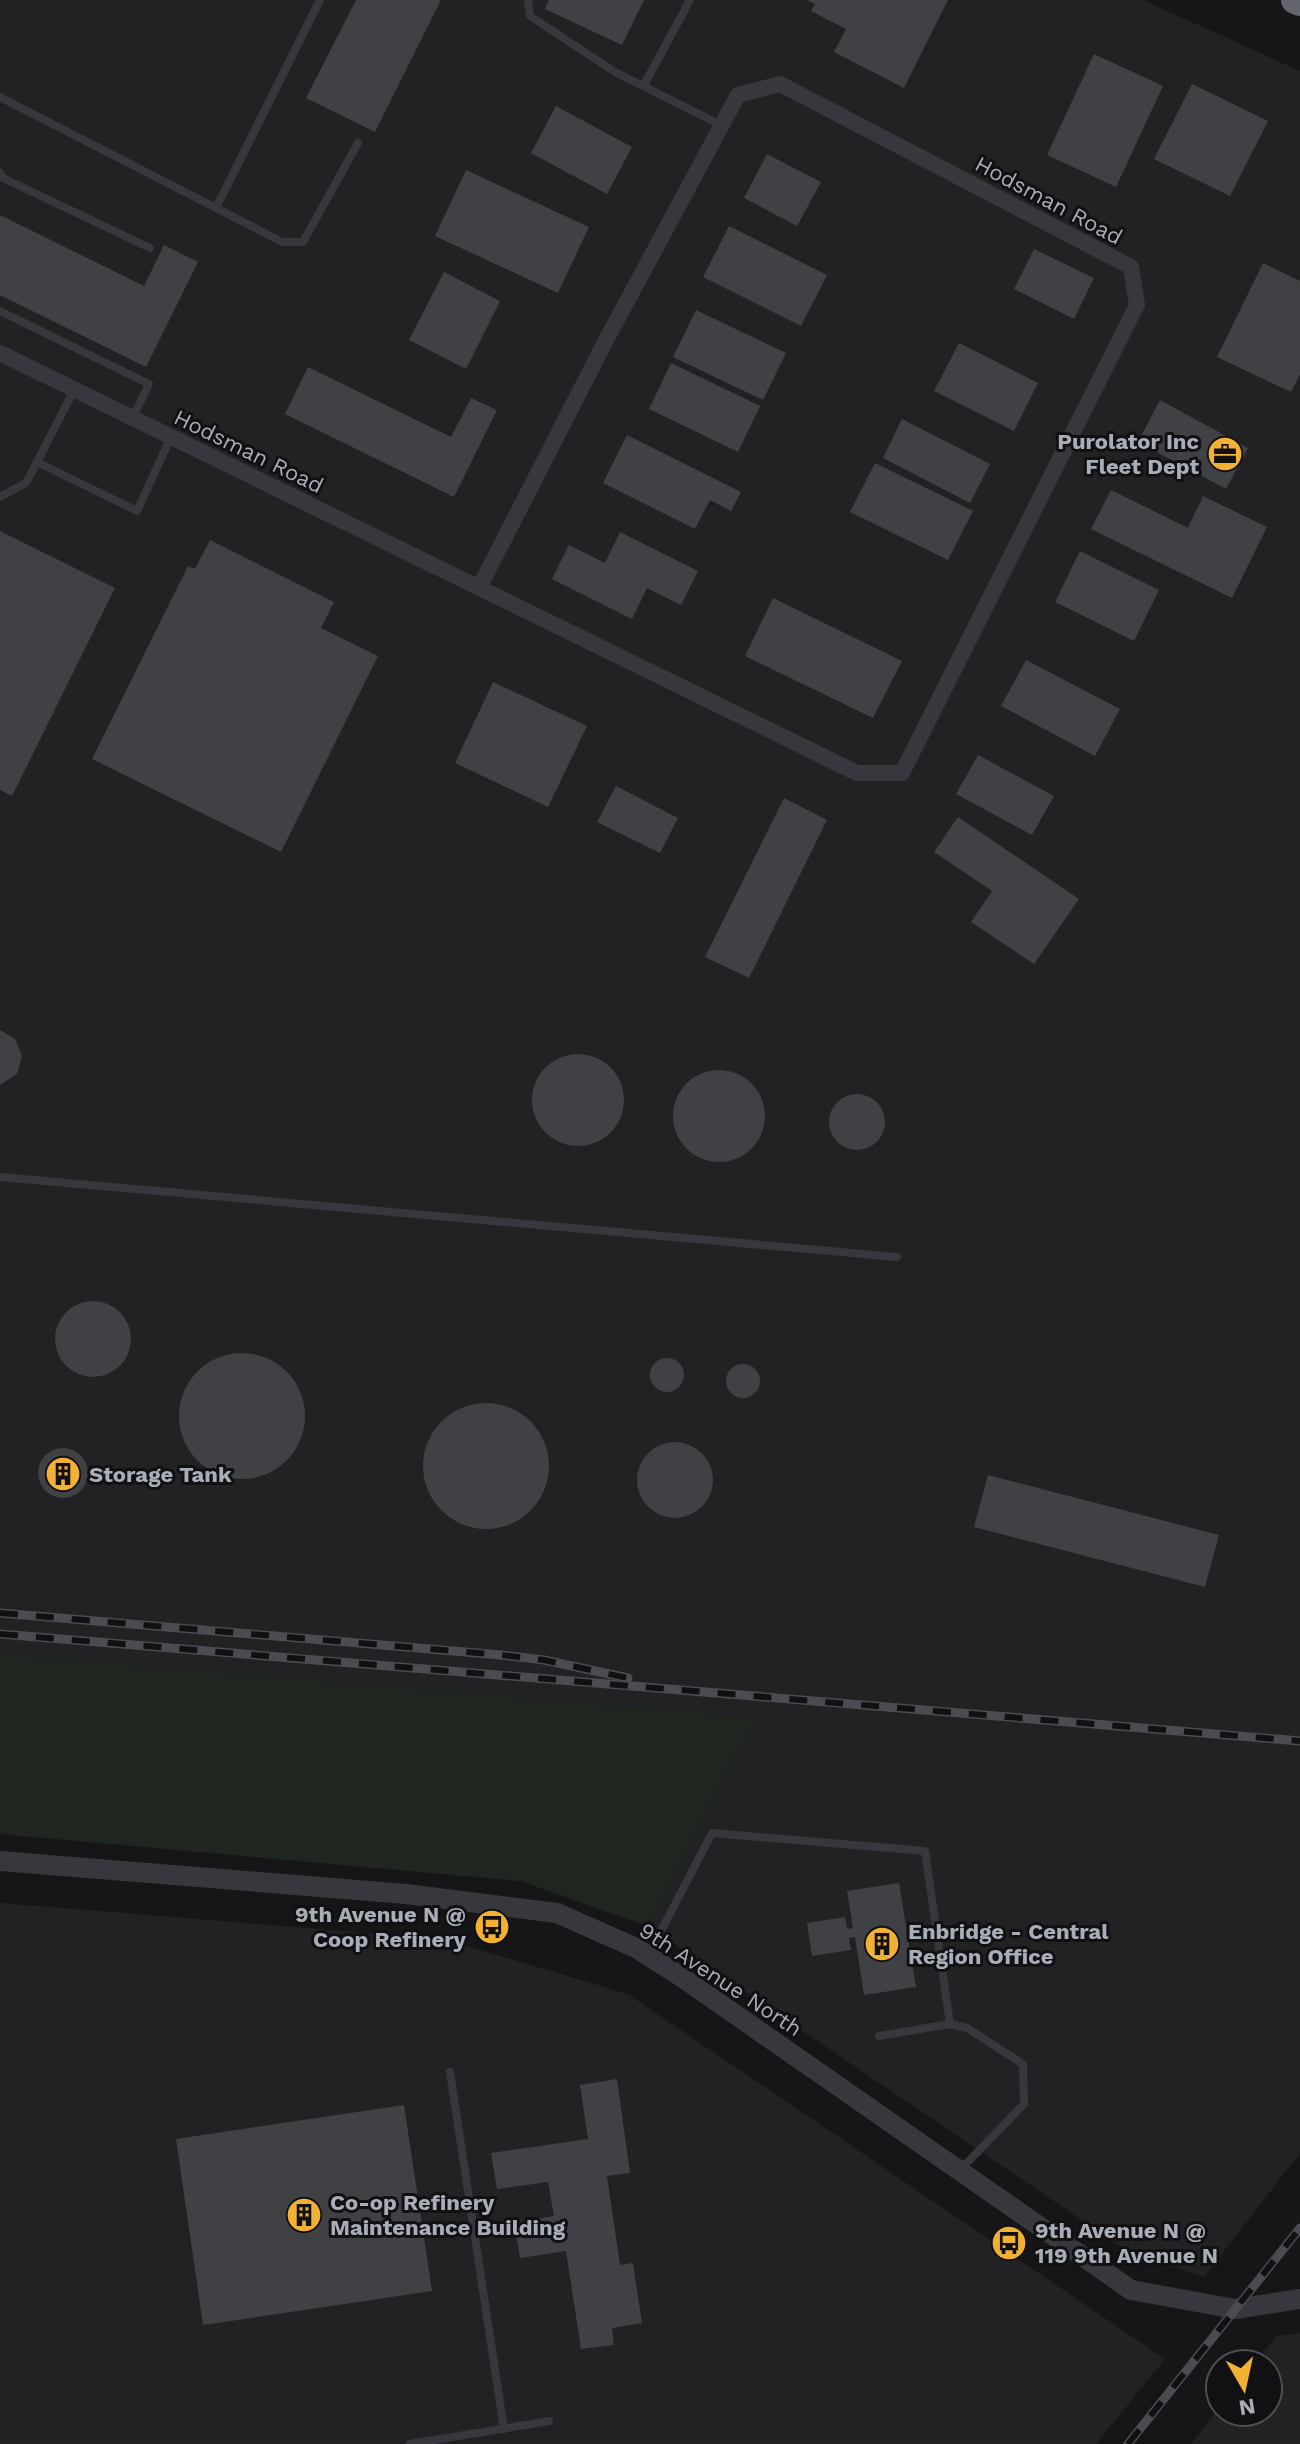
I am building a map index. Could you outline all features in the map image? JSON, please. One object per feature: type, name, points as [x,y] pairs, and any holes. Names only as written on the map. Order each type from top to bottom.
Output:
[{"type":"street","name":"Hodsman Road","points":[[0,353],[74,390],[857,773],[902,773],[1137,305],[1131,267],[780,84],[738,95],[604,344],[479,588]]},
{"type":"street","name":"9th Avenue North","points":[[0,1861],[406,1894],[557,1913],[648,1956],[1131,2290],[1235,2309],[1300,2299]]},
{"type":"lane","points":[[216,208],[320,0]]},
{"type":"lane","points":[[528,0],[530,16],[615,72],[722,125]]},
{"type":"lane","points":[[644,85],[690,0]]},
{"type":"lane","points":[[0,97],[282,242],[303,242],[358,143]]},
{"type":"lane","points":[[0,173],[3,178],[150,248]]},
{"type":"lane","points":[[0,311],[149,384],[132,418]]},
{"type":"lane","points":[[0,497],[26,483],[74,390]]},
{"type":"lane","points":[[37,462],[137,511],[171,437]]},
{"type":"lane","points":[[0,1177],[897,1257]]},
{"type":"lane","points":[[648,1956],[712,1833],[925,1851],[950,2024]]},
{"type":"lane","points":[[879,2036],[950,2024],[967,2028],[1023,2064],[1024,2104],[960,2170]]},
{"type":"lane","points":[[450,2072],[504,2429]]},
{"type":"lane","points":[[410,2444],[549,2421]]},
{"type":"shaded area","points":[[0,0],[1143,0],[1300,71],[1300,2153],[1204,2277],[1126,2250],[649,1927],[521,1881],[0,1834]]},
{"type":"shaded area","points":[[0,1654],[754,1718],[649,1927],[521,1881],[0,1834]]},
{"type":"shaded area","points":[[0,1903],[443,1939],[628,1994],[1165,2359],[1096,2444],[0,2444]]},
{"type":"shaded area","points":[[1300,2333],[1300,2444],[1191,2444],[1204,2427],[1284,2428],[1284,2348],[1267,2348],[1276,2336]]},
{"type":"building","points":[[356,0],[441,0],[375,132],[306,98]]},
{"type":"building","points":[[549,0],[644,0],[622,45],[545,9]]},
{"type":"building","points":[[807,0],[948,0],[904,88],[834,52],[846,29],[811,11],[815,4]]},
{"type":"building","points":[[1094,54],[1163,86],[1116,187],[1047,155]]},
{"type":"building","points":[[1192,84],[1268,121],[1230,196],[1154,159]]},
{"type":"building","points":[[556,106],[632,147],[607,194],[531,153]]},
{"type":"building","points":[[767,154],[821,182],[797,226],[744,198]]},
{"type":"building","points":[[466,170],[589,227],[558,293],[435,236]]},
{"type":"building","points":[[0,215],[144,286],[164,245],[198,262],[146,367],[0,295]]},
{"type":"building","points":[[729,226],[827,275],[801,326],[703,277]]},
{"type":"building","points":[[1034,249],[1094,278],[1074,319],[1014,289]]},
{"type":"building","points":[[1263,263],[1300,281],[1300,374],[1291,392],[1217,357]]},
{"type":"building","points":[[444,272],[500,301],[466,369],[409,340]]},
{"type":"building","points":[[696,310],[786,353],[763,400],[673,357]]},
{"type":"building","points":[[959,343],[1038,383],[1014,431],[934,391]]},
{"type":"building","points":[[671,363],[760,406],[738,452],[649,409]]},
{"type":"building","points":[[308,367],[451,437],[471,398],[497,410],[454,497],[285,414]]},
{"type":"building","points":[[1160,400],[1248,448],[1226,489],[1138,442]]},
{"type":"building","points":[[902,419],[990,464],[970,503],[883,458]]},
{"type":"building","points":[[627,435],[741,492],[731,511],[710,500],[695,529],[603,483]]},
{"type":"building","points":[[875,463],[973,511],[948,560],[850,512]]},
{"type":"building","points":[[1111,490],[1188,528],[1203,496],[1267,527],[1232,598],[1091,529]]},
{"type":"building","points":[[0,531],[115,588],[12,796],[0,790]]},
{"type":"building","points":[[620,532],[698,571],[681,605],[647,588],[632,619],[552,579],[569,545],[605,563]]},
{"type":"building","points":[[210,540],[334,602],[321,628],[378,656],[281,852],[92,759],[188,566],[195,569]]},
{"type":"building","points":[[1080,551],[1159,590],[1134,641],[1055,602]]},
{"type":"building","points":[[773,598],[902,661],[873,718],[745,656]]},
{"type":"building","points":[[1026,660],[1120,709],[1095,756],[1001,706]]},
{"type":"building","points":[[493,682],[587,726],[548,807],[455,763]]},
{"type":"building","points":[[978,755],[1054,796],[1032,835],[956,794]]},
{"type":"building","points":[[616,786],[678,818],[660,853],[597,822]]},
{"type":"building","points":[[784,798],[827,820],[749,978],[705,957]]},
{"type":"building","points":[[958,817],[1079,899],[1034,964],[971,922],[992,891],[934,852]]},
{"type":"building","points":[[0,1030],[15,1039],[22,1056],[17,1074],[0,1085]]},
{"type":"building","points":[[569,1054],[587,1054],[604,1061],[617,1074],[624,1100],[617,1126],[604,1139],[587,1146],[569,1146],[552,1139],[539,1126],[532,1109],[532,1091],[539,1074],[552,1061]]},
{"type":"building","points":[[710,1070],[728,1070],[745,1077],[758,1090],[765,1116],[758,1142],[745,1155],[728,1162],[710,1162],[693,1155],[680,1142],[673,1125],[673,1107],[680,1090],[693,1077]]},
{"type":"building","points":[[857,1094],[877,1102],[885,1122],[877,1142],[857,1150],[837,1142],[829,1122],[837,1102]]},
{"type":"building","points":[[86,1301],[100,1301],[114,1307],[125,1318],[131,1339],[129,1354],[120,1366],[108,1375],[86,1377],[72,1371],[61,1360],[55,1346],[55,1332],[61,1318],[72,1307]]},
{"type":"building","points":[[242,1353],[266,1358],[286,1372],[300,1392],[305,1416],[300,1440],[286,1460],[266,1474],[242,1479],[218,1474],[198,1460],[184,1440],[179,1416],[184,1392],[198,1372],[218,1358]]},
{"type":"building","points":[[667,1358],[679,1363],[684,1375],[679,1387],[667,1392],[655,1387],[650,1375],[655,1363]]},
{"type":"building","points":[[743,1364],[755,1369],[760,1381],[755,1393],[743,1398],[731,1393],[726,1381],[731,1369]]},
{"type":"building","points":[[486,1403],[510,1408],[530,1422],[544,1442],[549,1466],[544,1490],[530,1510],[510,1524],[486,1529],[462,1524],[442,1510],[428,1490],[423,1466],[428,1442],[442,1422],[462,1408]]},
{"type":"building","points":[[683,1442],[696,1448],[707,1459],[713,1480],[711,1495],[696,1512],[683,1518],[667,1518],[654,1512],[639,1495],[637,1472],[643,1459],[660,1444]]},
{"type":"building","name":"Storage Tank","points":[[63,1448],[80,1456],[88,1473],[80,1490],[63,1498],[46,1490],[38,1473],[46,1456]]},
{"type":"building","points":[[988,1475],[1219,1535],[1205,1587],[974,1527]]},
{"type":"building","name":"Enbridge - Central Region Office","points":[[899,1883],[916,1987],[864,1995],[855,1937],[849,1938],[851,1950],[812,1956],[807,1923],[845,1917],[847,1929],[853,1928],[847,1891]]},
{"type":"building","points":[[617,2079],[630,2173],[607,2176],[620,2265],[633,2263],[642,2323],[612,2328],[614,2345],[581,2349],[566,2251],[520,2258],[514,2222],[554,2216],[548,2182],[497,2189],[491,2153],[588,2139],[580,2085]]},
{"type":"building","name":"Co-op Refinery Maintenance Building","points":[[404,2105],[432,2291],[203,2325],[176,2139]]},
{"type":"railway","points":[[0,1613],[501,1655],[544,1660],[628,1678]]},
{"type":"railway","points":[[0,1634],[1300,1741]]},
{"type":"railway","points":[[1128,2444],[1300,2228]]},
{"type":"place","name":"Purolator Inc Fleet Dept","points":[[1225,454]]},
{"type":"place","name":"Storage Tank","points":[[63,1474]]},
{"type":"place","name":"9th Avenue N @ Coop Refinery","points":[[492,1927]]},
{"type":"place","name":"Enbridge - Central Region Office","points":[[882,1944]]},
{"type":"place","name":"Co-op Refinery Maintenance Building","points":[[304,2215]]},
{"type":"place","name":"9th Avenue N @ 119 9th Avenue N","points":[[1009,2243]]}]
